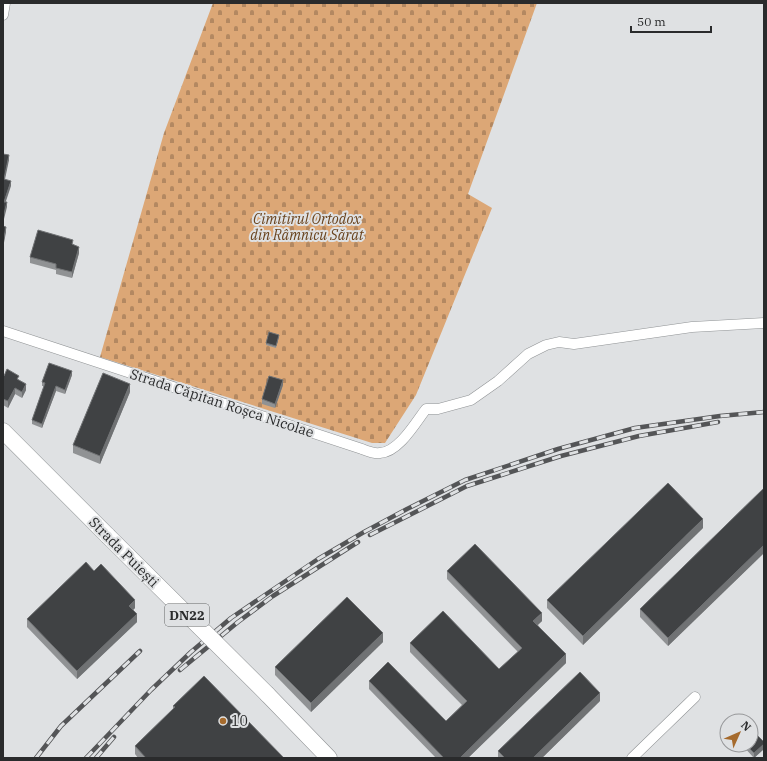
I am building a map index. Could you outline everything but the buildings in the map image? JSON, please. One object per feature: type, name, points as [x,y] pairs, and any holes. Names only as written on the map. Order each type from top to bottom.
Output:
[{"type":"main road","name":"Strada Puiești","points":[[3,431],[267,694],[329,758]]},
{"type":"street","points":[[3,15],[5,3]]},
{"type":"street","name":"Strada Căpitan Roșca Nicolae","points":[[3,330],[252,413],[380,453],[394,448],[403,439],[426,409],[438,408],[471,400],[498,381],[528,354],[546,345],[559,342],[574,344],[692,327],[764,323]]},
{"type":"street","points":[[632,758],[695,697]]},
{"type":"green space","name":"Cimitirul Ortodox din Râmnicu Sărat","points":[[213,3],[537,3],[468,194],[492,208],[416,395],[385,443],[372,443],[100,357],[164,133]]},
{"type":"railway","points":[[86,758],[151,690],[191,652],[231,618],[318,559],[407,509],[465,480],[558,449],[635,428],[720,416],[764,412]]},
{"type":"railway","points":[[370,535],[467,486],[561,456],[639,436],[718,422]]},
{"type":"railway","points":[[180,670],[238,622],[273,596],[358,542]]},
{"type":"railway","points":[[36,758],[61,726],[140,651]]},
{"type":"railway","points":[[96,758],[114,737]]},
{"type":"place","name":"10","points":[[223,721]]}]
